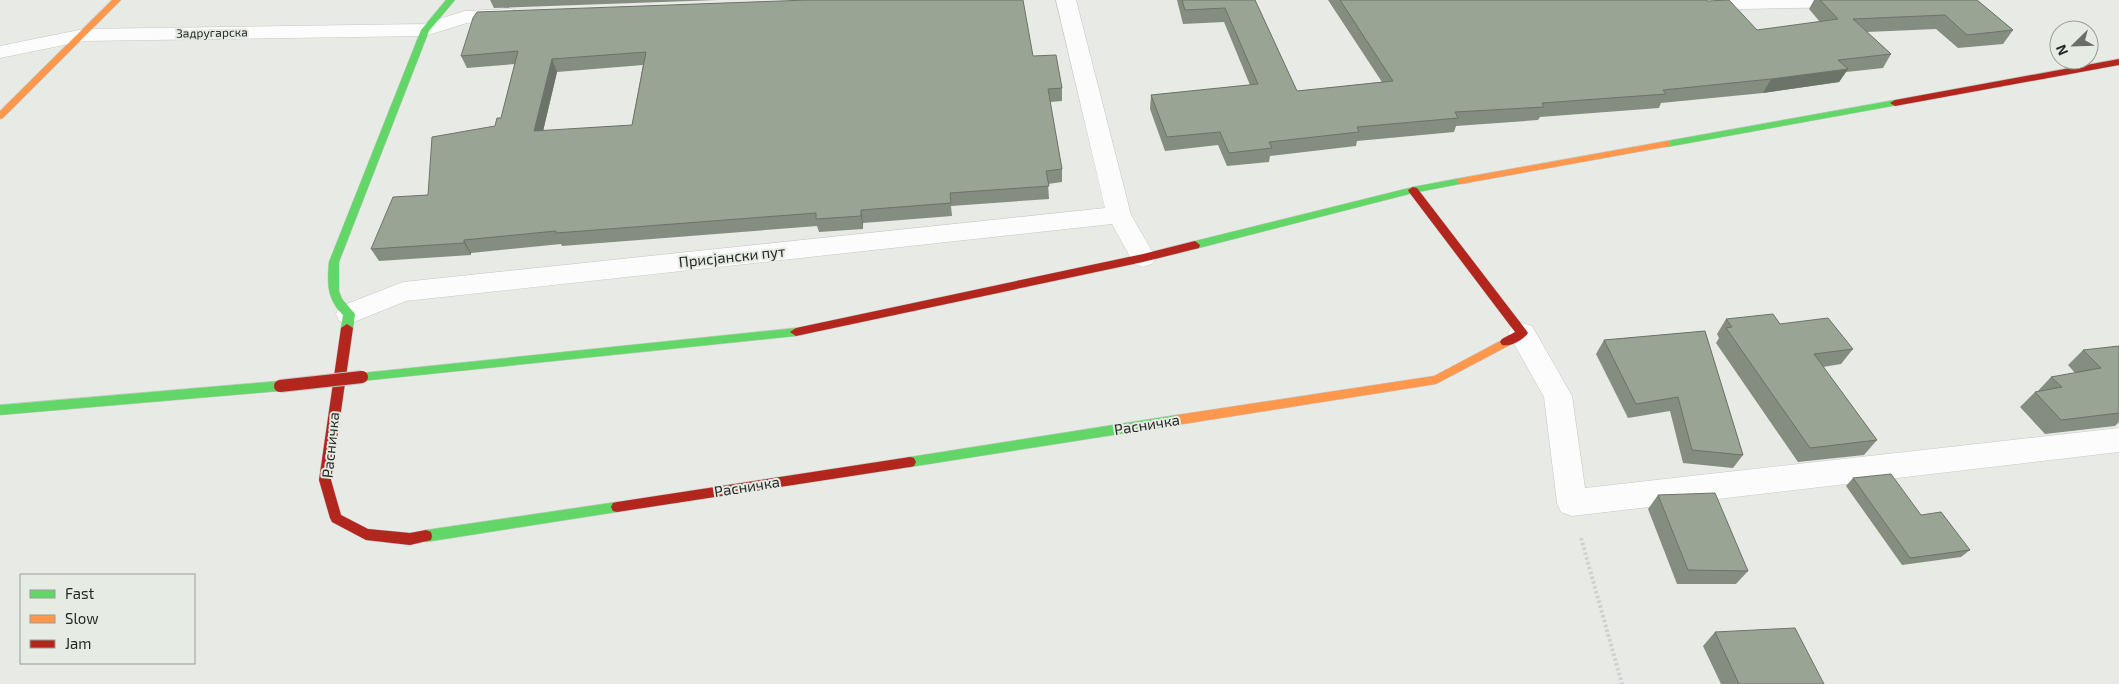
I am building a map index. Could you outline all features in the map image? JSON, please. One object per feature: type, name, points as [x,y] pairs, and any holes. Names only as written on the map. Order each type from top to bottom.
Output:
[{"type":"street","points":[[0,116],[84,35],[117,0]]},
{"type":"street","points":[[349,314],[338,304],[332,291],[334,262],[425,30],[451,0]]},
{"type":"street","points":[[1066,0],[1119,215],[1143,258]]},
{"type":"street","points":[[1676,4],[1897,0]]},
{"type":"street","name":"Задругарска","points":[[0,52],[84,35],[425,30],[465,17],[534,14]]},
{"type":"street","points":[[0,410],[280,386],[792,333],[1143,258],[1413,190],[2119,62]]},
{"type":"street","points":[[1413,190],[1522,333],[1558,396],[1572,503],[2119,440]]},
{"type":"street","name":"Присјански пут","points":[[349,314],[404,292],[1119,215]]},
{"type":"street","name":"Расничка","points":[[349,314],[328,443],[325,480],[336,518],[366,534],[410,539],[1436,380],[1522,333]]},
{"type":"path","points":[[1572,503],[1600,610],[1622,684]]},
{"type":"building","points":[[808,0],[1023,0],[1033,56],[1056,55],[1062,88],[1048,89],[1062,169],[1046,171],[1049,186],[950,193],[951,203],[861,210],[861,216],[816,219],[816,213],[556,233],[556,231],[464,240],[464,243],[371,249],[393,197],[428,195],[432,137],[495,126],[497,118],[501,118],[518,51],[461,56],[473,18],[477,12]],"holes":[[[646,52],[632,125],[534,131],[552,59]]]},
{"type":"building","points":[[1182,0],[1255,0],[1297,91],[1393,81],[1340,0],[1729,0],[1757,30],[1838,19],[1820,0],[1977,0],[2013,30],[1967,35],[1945,15],[1853,19],[1891,54],[1838,60],[1848,69],[1663,90],[1666,94],[1542,103],[1544,107],[1455,112],[1458,118],[1357,127],[1359,132],[1269,142],[1272,148],[1229,153],[1220,132],[1167,137],[1151,95],[1258,84],[1225,8],[1185,10]]},
{"type":"building","points":[[1773,314],[1780,324],[1828,318],[1853,349],[1814,354],[1877,440],[1810,448],[1726,328],[1732,327],[1726,319]]},
{"type":"building","points":[[1705,331],[1743,455],[1692,450],[1678,397],[1636,404],[1604,340]]},
{"type":"building","points":[[2119,346],[2119,413],[2061,420],[2035,392],[2062,387],[2051,377],[2101,368],[2083,350]]},
{"type":"building","points":[[1891,474],[1921,515],[1941,512],[1970,550],[1910,558],[1853,478]]},
{"type":"building","points":[[1715,493],[1748,571],[1688,570],[1658,495]]},
{"type":"building","points":[[1795,628],[1824,684],[1739,684],[1715,632]]},
{"type":"traffic: fast","points":[[347,328],[349,314],[338,302],[333,291],[334,262],[425,30],[451,0]]},
{"type":"traffic: fast","points":[[1667,144],[1895,103]]},
{"type":"traffic: fast","points":[[1195,245],[1413,190],[1461,181]]},
{"type":"traffic: fast","points":[[362,377],[796,332]]},
{"type":"traffic: fast","points":[[0,410],[280,386]]},
{"type":"traffic: fast","points":[[910,462],[1177,420]]},
{"type":"traffic: fast","points":[[426,536],[617,507]]},
{"type":"traffic: slow","points":[[0,116],[117,0]]},
{"type":"traffic: slow","points":[[1461,181],[1667,144]]},
{"type":"traffic: slow","points":[[1177,420],[1436,380],[1506,342]]},
{"type":"traffic: jam","points":[[1895,103],[2119,62]]},
{"type":"traffic: jam","points":[[1413,190],[1522,333],[1506,342]]},
{"type":"traffic: jam","points":[[796,332],[1143,258],[1195,245]]},
{"type":"traffic: jam","points":[[347,328],[325,480],[336,518],[366,534],[410,539],[426,536]]},
{"type":"traffic: jam","points":[[280,386],[362,377]]},
{"type":"traffic: jam","points":[[617,507],[910,462]]}]
